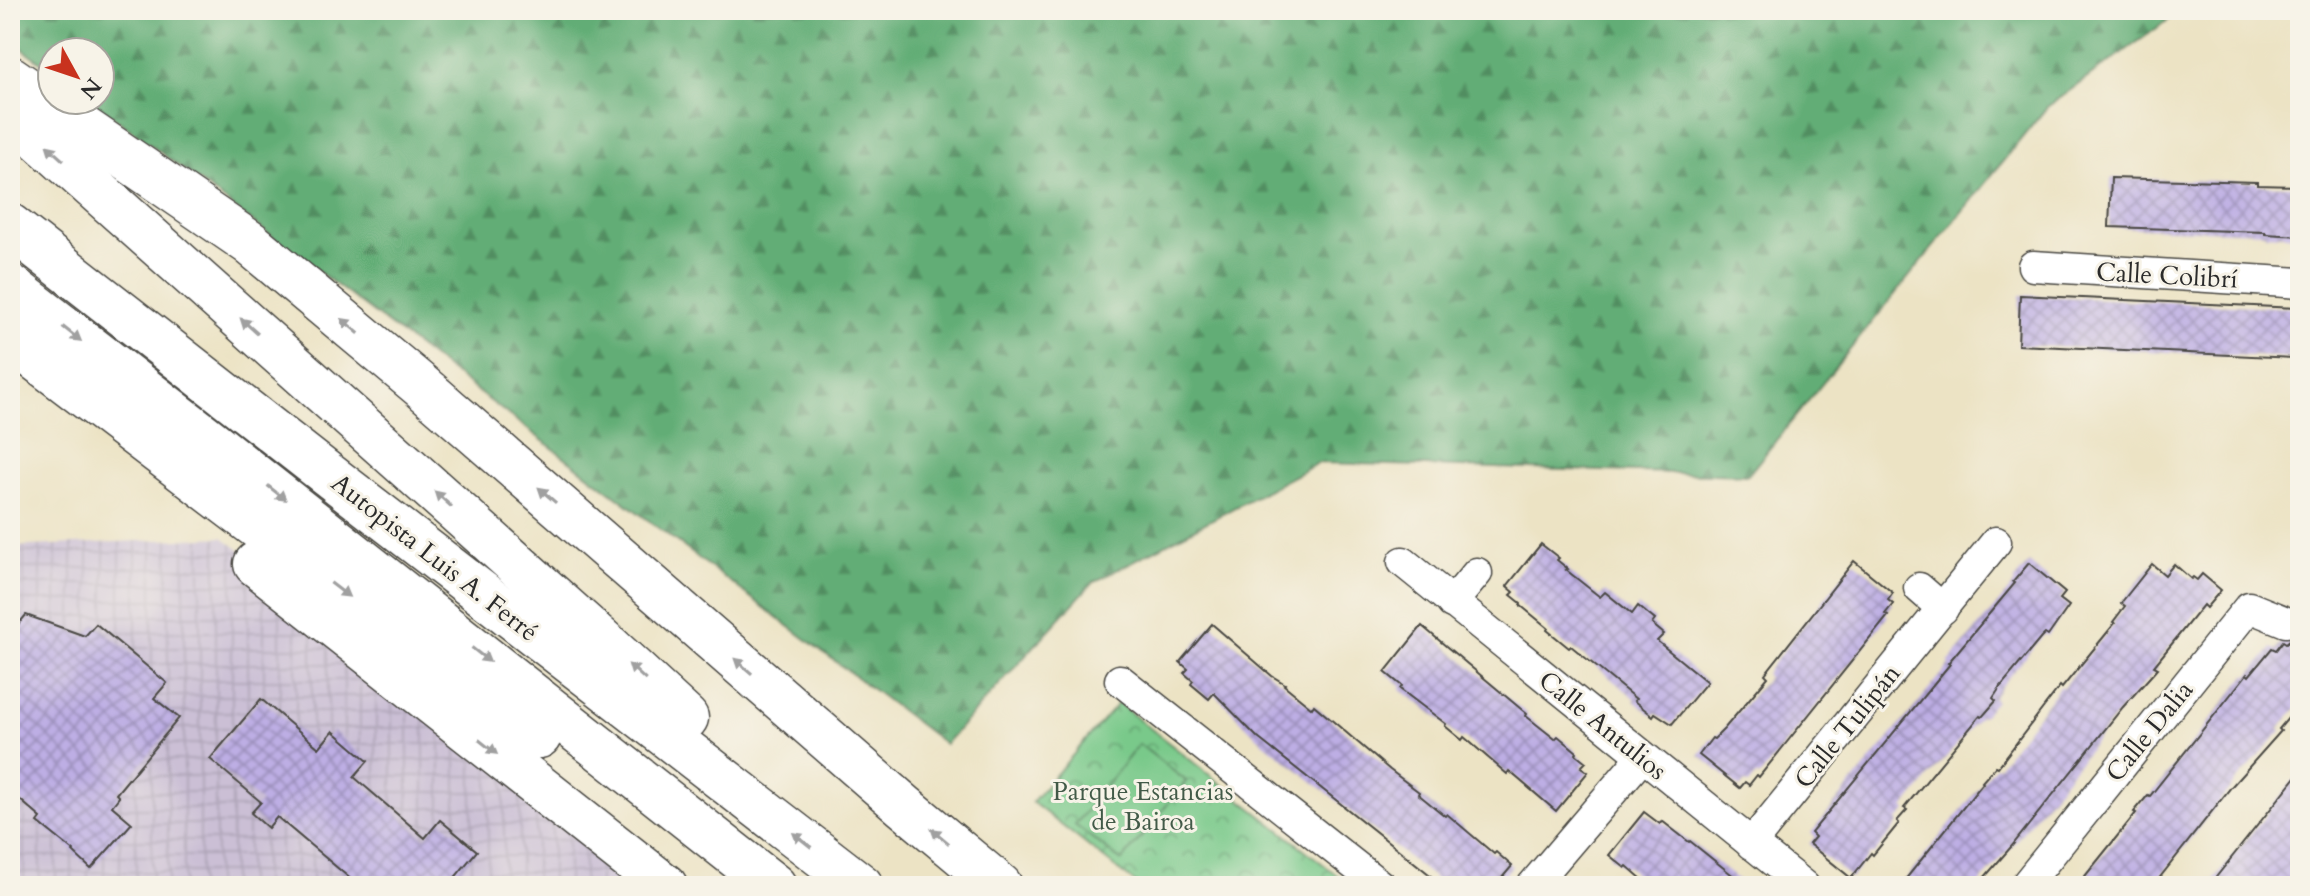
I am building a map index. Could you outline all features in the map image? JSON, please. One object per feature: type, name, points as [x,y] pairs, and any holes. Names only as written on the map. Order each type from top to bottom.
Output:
[{"type":"highway","points":[[10,78],[250,243],[420,385],[892,796],[1000,886]]},
{"type":"highway","points":[[10,113],[688,720],[743,794]]},
{"type":"highway","name":"Autopista Luis A. Ferré","points":[[10,226],[861,886]]},
{"type":"highway","name":"Autopista Luis A. Ferré","points":[[10,286],[226,453],[772,886]]},
{"type":"highway","points":[[10,339],[408,642],[668,833],[772,886]]},
{"type":"highway","points":[[10,369],[665,886]]},
{"type":"street","name":"Calle Colibrí","points":[[2033,266],[2300,283]]},
{"type":"street","name":"Calle Tulipán","points":[[1751,844],[1996,542]]},
{"type":"street","name":"Calle Antulios","points":[[1403,562],[1804,886]]},
{"type":"street","points":[[1452,603],[1477,573]]},
{"type":"street","points":[[1919,588],[1943,609]]},
{"type":"street","name":"Calle Dalia","points":[[2025,886],[2249,607],[2286,622]]},
{"type":"street","points":[[1120,680],[1381,886]]},
{"type":"street","points":[[1532,886],[1642,757]]},
{"type":"shaded area","points":[[223,537],[644,855],[674,886],[10,886],[10,547]]},
{"type":"green space","points":[[10,10],[2182,10],[2047,107],[1748,475],[1318,463],[1092,583],[945,744],[112,116],[116,116],[116,36],[36,36],[36,59],[10,39]]},
{"type":"green space","name":"Parque Estancias de Bairoa","points":[[1118,703],[1351,886],[1139,886],[1032,802]]},
{"type":"green space","points":[[1139,744],[1186,781],[1122,861],[1075,825]]},
{"type":"building","points":[[2111,178],[2300,186],[2300,236],[2109,227]]},
{"type":"building","points":[[2020,295],[2296,308],[2294,358],[2018,345]]},
{"type":"building","points":[[1541,544],[1559,558],[1557,560],[1566,570],[1600,597],[1605,592],[1632,614],[1638,606],[1655,620],[1652,624],[1664,634],[1657,641],[1707,682],[1672,724],[1655,713],[1653,716],[1634,701],[1636,699],[1547,630],[1511,595],[1514,592],[1507,586]]},
{"type":"building","points":[[1854,561],[1893,593],[1888,600],[1893,604],[1885,614],[1888,616],[1759,777],[1757,775],[1749,785],[1745,782],[1740,788],[1699,755],[1768,677],[1765,674]]},
{"type":"building","points":[[2029,563],[2065,593],[2060,599],[2069,606],[2048,636],[2045,634],[2041,638],[2001,686],[1993,698],[1996,701],[1904,808],[1907,810],[1897,821],[1899,823],[1851,878],[1809,844],[1815,837],[1811,833]]},
{"type":"building","points":[[2152,564],[2165,575],[2174,564],[2191,579],[2197,580],[2202,574],[2221,590],[2206,608],[2203,605],[2154,666],[2158,668],[1977,886],[1900,886],[2060,686],[2062,688],[2115,623],[2125,606],[2121,603]]},
{"type":"building","points":[[26,615],[85,636],[96,624],[167,683],[154,698],[179,718],[116,794],[119,797],[112,806],[132,823],[91,869],[38,822],[41,818],[10,791],[10,634]]},
{"type":"building","points":[[1212,624],[1445,816],[1447,814],[1512,866],[1495,886],[1444,886],[1258,738],[1214,693],[1209,699],[1191,684],[1193,681],[1184,673],[1188,669],[1180,662]]},
{"type":"building","points":[[1422,626],[1526,716],[1555,739],[1558,736],[1586,762],[1581,767],[1588,772],[1556,811],[1464,737],[1462,740],[1400,689],[1402,686],[1385,672]]},
{"type":"building","points":[[2300,632],[2300,704],[2153,886],[2077,886],[2247,674],[2249,676],[2272,648],[2276,650],[2283,641],[2286,643]]},
{"type":"building","points":[[261,699],[319,748],[333,731],[368,761],[354,777],[425,838],[440,820],[477,851],[448,886],[359,886],[277,817],[268,828],[251,813],[261,802],[210,759]]},
{"type":"building","points":[[2300,772],[2300,874],[2290,886],[2209,886]]},
{"type":"building","points":[[1644,812],[1690,841],[1746,886],[1650,886],[1627,866],[1625,868],[1609,855]]}]
